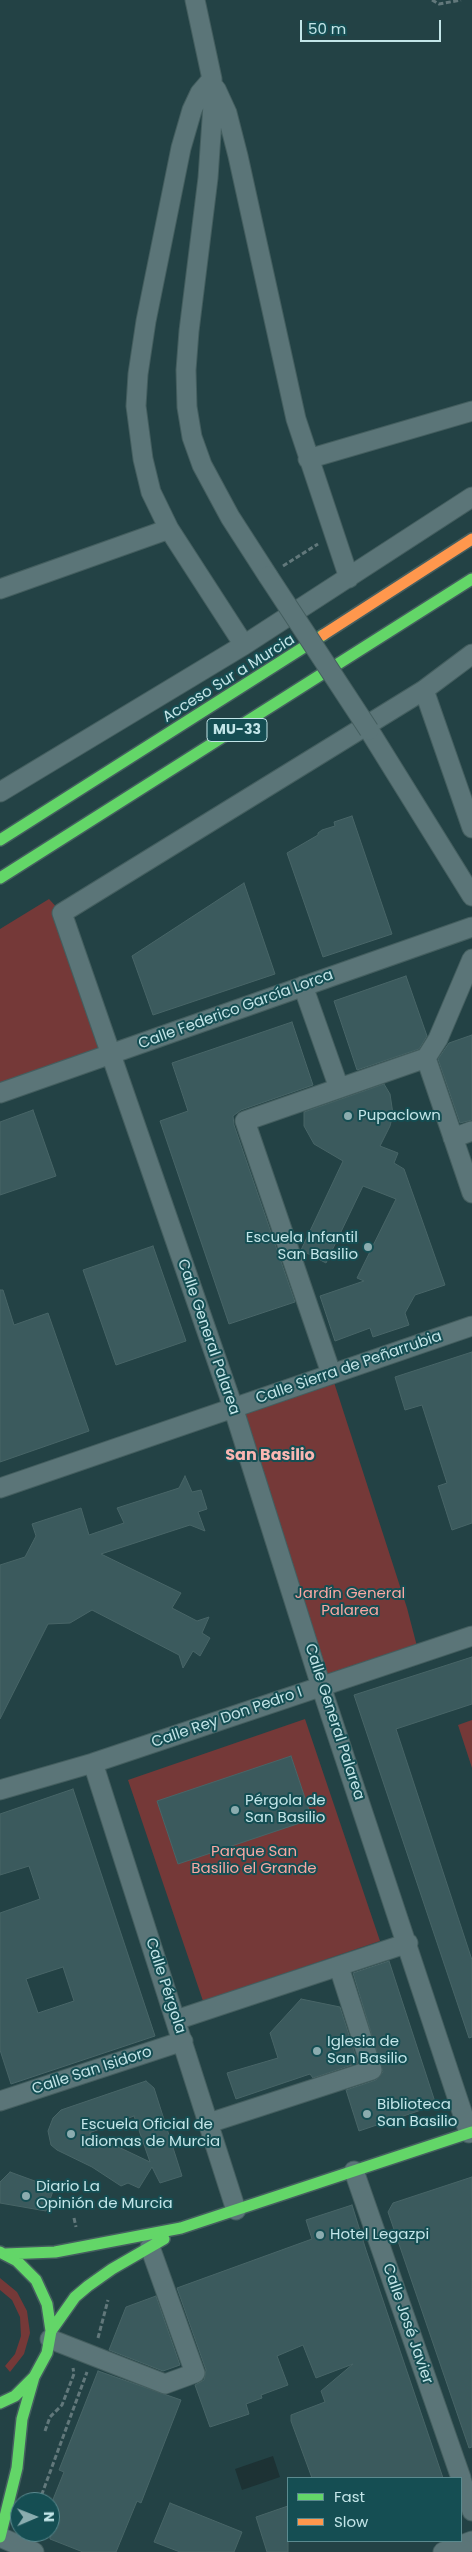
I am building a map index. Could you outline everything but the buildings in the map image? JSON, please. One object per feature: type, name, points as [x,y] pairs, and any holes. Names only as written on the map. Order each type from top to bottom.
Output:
[{"type":"main road","name":"Acceso Sur a Murcia","points":[[0,840],[177,729],[472,539]]},
{"type":"main road","name":"MU-33","points":[[0,878],[472,579]]},
{"type":"main road","points":[[0,826],[177,729]]},
{"type":"main road","points":[[3,2253],[55,2252],[181,2228],[471,2133]]},
{"type":"main road","points":[[0,2403],[15,2396],[34,2377],[43,2362],[50,2335],[76,2297],[112,2269],[181,2228]]},
{"type":"main road","points":[[3,2253],[17,2261],[36,2280],[47,2304],[50,2335]]},
{"type":"main road","points":[[0,2537],[17,2468],[22,2419],[34,2377]]},
{"type":"street","points":[[195,0],[212,79],[227,113],[296,419],[349,578]]},
{"type":"street","points":[[212,79],[200,93],[181,148],[146,321],[137,398],[143,459],[151,492],[169,529],[244,645]]},
{"type":"street","points":[[212,79],[212,130],[186,370],[187,407],[192,437],[202,465],[230,517],[369,730],[472,896]]},
{"type":"street","points":[[190,118],[200,115],[205,118],[212,130]]},
{"type":"street","points":[[212,130],[222,129],[233,139]]},
{"type":"street","points":[[308,459],[472,411]]},
{"type":"street","points":[[0,792],[244,645],[472,497]]},
{"type":"street","points":[[0,589],[169,529]]},
{"type":"street","points":[[472,654],[424,690],[472,828]]},
{"type":"street","name":"Calle General Palarea","points":[[424,690],[62,913],[233,1408],[321,1686],[471,2133]]},
{"type":"street","name":"Calle Federico García Lorca","points":[[0,1093],[472,927]]},
{"type":"street","points":[[331,1373],[245,1121],[426,1058],[438,1039],[472,959]]},
{"type":"street","points":[[303,986],[339,1088]]},
{"type":"street","points":[[426,1058],[472,1193]]},
{"type":"street","points":[[453,1138],[472,1131]]},
{"type":"street","name":"Calle Sierra de Peñarrubia","points":[[0,1488],[472,1326]]},
{"type":"street","name":"Calle Rey Don Pedro I","points":[[0,1790],[94,1763],[472,1636]]},
{"type":"street","name":"Calle Pérgola","points":[[94,1763],[236,2210]]},
{"type":"street","name":"Calle Rey Don Pedro I","points":[[0,1778],[38,1779]]},
{"type":"street","points":[[176,2020],[408,1944]]},
{"type":"street","points":[[209,2123],[372,2070],[339,1967]]},
{"type":"street","name":"Calle San Isidoro","points":[[1,2099],[183,2041]]},
{"type":"street","name":"Calle José Javier","points":[[354,2171],[461,2477]]},
{"type":"street","points":[[50,2335],[93,2356],[165,2384],[195,2373],[150,2247]]},
{"type":"street","name":"Calle José Javier","points":[[462,2481],[472,2511]]},
{"type":"street","points":[[0,2537],[34,2552]]},
{"type":"street","points":[[443,2552],[472,2541]]},
{"type":"path","points":[[432,0],[438,4],[461,0]]},
{"type":"path","points":[[268,576],[333,534]]},
{"type":"path","points":[[43,2492],[93,2356],[111,2290]]},
{"type":"green space","points":[[49,899],[62,913],[112,1055],[0,1093],[0,929]]},
{"type":"green space","name":"Jardín General Palarea","points":[[331,1373],[407,1608],[419,1654],[321,1686],[233,1407]]},
{"type":"green space","name":"Parque San Basilio el Grande","points":[[305,1719],[380,1941],[203,2001],[128,1780]]},
{"type":"green space","points":[[472,1720],[472,1768],[458,1725]]},
{"type":"green space","points":[[0,2278],[17,2292],[27,2311],[30,2333],[24,2354],[10,2372],[5,2366],[15,2354],[21,2336],[20,2317],[12,2300],[0,2290]]},
{"type":"water","points":[[273,2456],[280,2477],[242,2490],[235,2469]]},
{"type":"traffic: fast","points":[[0,878],[472,579]]},
{"type":"traffic: fast","points":[[0,840],[323,635]]},
{"type":"traffic: fast","points":[[5,2254],[55,2252],[181,2228],[472,2132]]},
{"type":"traffic: fast","points":[[51,2331],[75,2297],[88,2286],[112,2269],[164,2239]]},
{"type":"traffic: fast","points":[[0,2252],[17,2261],[36,2280],[47,2304],[51,2331],[47,2353],[34,2377],[15,2396],[0,2403]]},
{"type":"traffic: fast","points":[[0,2537],[17,2468],[22,2419],[34,2377]]},
{"type":"traffic: slow","points":[[323,635],[472,539]]},
{"type":"place","name":"Pupaclown","points":[[348,1116]]},
{"type":"place","name":"Escuela Infantil San Basilio","points":[[368,1247]]},
{"type":"place","name":"Pérgola de San Basilio","points":[[235,1810]]},
{"type":"place","name":"Iglesia de San Basilio","points":[[317,2051]]},
{"type":"place","name":"Biblioteca San Basilio","points":[[367,2114]]},
{"type":"place","name":"Escuela Oficial de Idiomas de Murcia","points":[[71,2134]]},
{"type":"place","name":"Diario La Opinión de Murcia","points":[[26,2196]]},
{"type":"place","name":"Hotel Legazpi","points":[[320,2235]]},
{"type":"district","name":"San Basilio","points":[[270,1456]]}]
